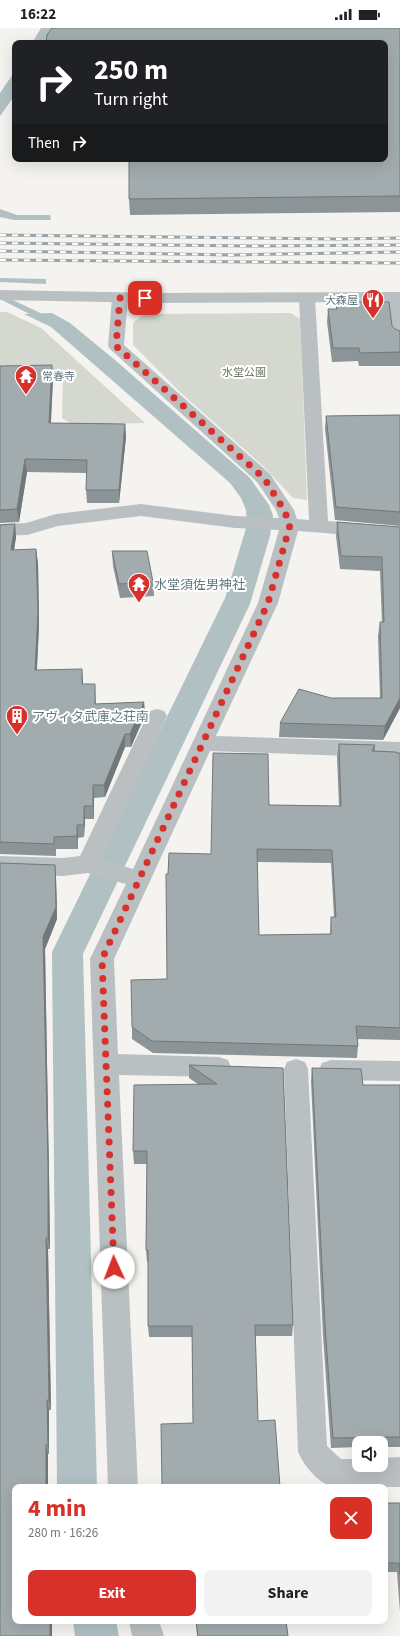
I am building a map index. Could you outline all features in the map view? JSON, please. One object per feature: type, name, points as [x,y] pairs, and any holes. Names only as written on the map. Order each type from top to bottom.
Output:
[{"type":"street","points":[[0,295],[120,298],[398,297],[400,338]]},
{"type":"street","points":[[120,298],[116,346],[264,478],[284,510],[285,525],[268,603],[203,743],[133,877],[102,959],[122,1484]]},
{"type":"street","points":[[307,298],[319,526]]},
{"type":"street","points":[[0,530],[27,529],[56,520],[141,510],[235,522],[319,526],[400,533]]},
{"type":"street","points":[[88,864],[157,716]]},
{"type":"street","points":[[203,743],[400,750]]},
{"type":"street","points":[[0,865],[63,867],[88,864],[133,877]]},
{"type":"street","points":[[106,1064],[241,1068]]},
{"type":"street","points":[[400,1071],[284,1069],[313,1452],[335,1474],[400,1472]]},
{"type":"street","points":[[145,1624],[148,1636]]},
{"type":"green space","points":[[0,312],[7,312],[41,328],[145,423],[74,425],[62,418],[63,372],[0,374]]},
{"type":"green space","name":"水堂公園","points":[[291,313],[300,319],[307,500],[293,498],[263,466],[180,392],[133,345],[133,323],[144,314]]},
{"type":"shaded area","points":[[41,28],[56,28],[49,40],[34,40]]},
{"type":"shaded area","points":[[12,75],[12,99],[0,116],[0,93]]},
{"type":"shaded area","points":[[0,209],[17,215],[50,215],[51,220],[14,220],[0,217]]},
{"type":"shaded area","points":[[0,278],[46,279],[46,284],[0,282]]},
{"type":"shaded area","points":[[52,313],[70,323],[115,360],[250,478],[269,505],[273,515],[270,536],[250,604],[83,954],[97,1484],[57,1484],[52,952],[225,598],[247,525],[246,510],[241,498],[230,483],[51,327],[24,314]]},
{"type":"shaded area","points":[[73,1624],[117,1624],[119,1636],[75,1636]]},
{"type":"building","points":[[52,28],[400,28],[400,196],[129,199],[129,162],[388,162],[388,40],[46,40],[47,35]]},
{"type":"building","points":[[336,302],[389,302],[392,326],[400,331],[400,352],[360,353],[359,348],[333,348],[328,309],[337,309]]},
{"type":"building","points":[[52,365],[49,423],[125,424],[119,490],[86,490],[87,460],[25,459],[17,509],[0,510],[0,366]]},
{"type":"building","points":[[400,415],[400,512],[336,507],[326,416]]},
{"type":"building","points":[[337,522],[400,527],[400,698],[385,726],[280,723],[299,689],[331,698],[382,698],[380,622],[384,622],[382,557],[341,556]]},
{"type":"building","points":[[15,524],[11,550],[36,549],[38,613],[35,670],[82,669],[82,684],[95,684],[95,704],[144,702],[130,734],[125,734],[104,785],[93,785],[93,806],[84,806],[84,825],[77,825],[77,836],[54,837],[54,844],[0,842],[0,525]]},
{"type":"building","points":[[112,551],[147,551],[153,582],[119,584]]},
{"type":"building","points":[[339,744],[375,745],[372,751],[400,753],[400,1028],[356,1026],[358,1046],[152,1041],[132,1027],[131,980],[167,979],[166,874],[168,874],[169,853],[211,854],[213,753],[268,754],[269,805],[341,806]],"holes":[[[257,849],[332,850],[336,917],[331,917],[331,934],[259,935]]]},
{"type":"building","points":[[0,863],[55,865],[56,907],[43,937],[48,1164],[48,1238],[46,1238],[49,1400],[47,1400],[48,1444],[46,1445],[46,1484],[12,1484],[12,1624],[50,1624],[50,1636],[0,1636]]},
{"type":"building","points":[[189,1065],[283,1068],[293,1325],[255,1325],[258,1421],[275,1420],[280,1484],[162,1484],[161,1424],[193,1423],[192,1326],[148,1326],[148,1250],[146,1250],[147,1151],[133,1151],[134,1085],[217,1084]]},
{"type":"building","points":[[312,1068],[361,1069],[363,1085],[400,1085],[400,1437],[352,1436],[352,1438],[333,1438],[325,1325]]},
{"type":"building","points":[[388,1503],[400,1503],[400,1575],[399,1563],[388,1563]]},
{"type":"building","points":[[196,1624],[286,1624],[288,1636],[198,1636]]},
{"type":"waterway","points":[[0,296],[48,320]]},
{"type":"railway","points":[[0,235],[337,239],[400,238]]},
{"type":"railway","points":[[0,243],[250,246],[400,245]]},
{"type":"railway","points":[[0,251],[233,255],[400,252]]},
{"type":"railway","points":[[0,260],[400,263]]},
{"type":"place","name":"大森屋","points":[[373,320]]},
{"type":"place","name":"常春寺","points":[[26,396]]},
{"type":"place","name":"水堂須佐男神社","points":[[139,604]]},
{"type":"place","name":"アヴィタ武庫之荘南","points":[[17,736]]},
{"type":"route","points":[[114,1268],[102,959],[268,603],[290,525],[284,510],[264,478],[116,346],[120,298],[145,298]]}]
